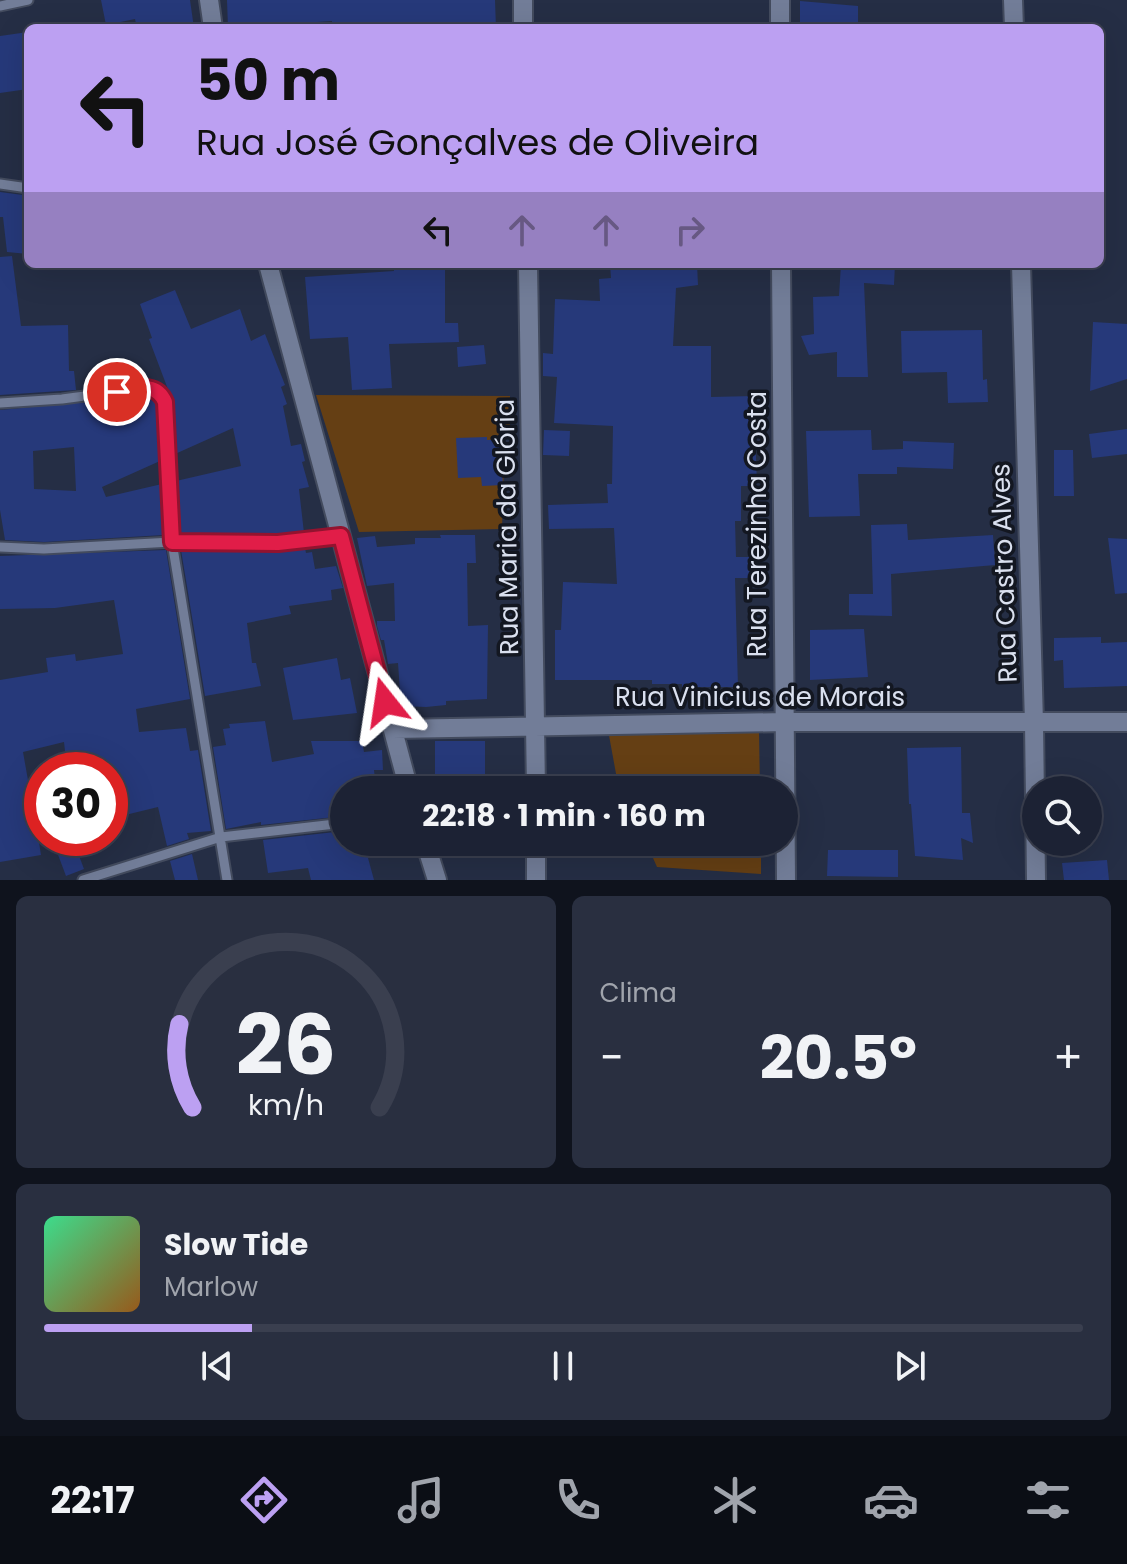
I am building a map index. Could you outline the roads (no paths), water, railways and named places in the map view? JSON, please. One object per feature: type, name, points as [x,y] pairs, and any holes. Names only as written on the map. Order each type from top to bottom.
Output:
[{"type":"street","points":[[209,0],[212,24]]},
{"type":"street","points":[[523,0],[523,24]]},
{"type":"street","points":[[780,0],[780,24]]},
{"type":"street","points":[[1013,0],[1014,24]]},
{"type":"street","points":[[269,268],[405,776]]},
{"type":"street","name":"Rua Maria da Glória","points":[[528,268],[536,776]]},
{"type":"street","name":"Rua Terezinha Costa","points":[[781,268],[786,880]]},
{"type":"street","name":"Rua Castro Alves","points":[[1021,268],[1036,880]]},
{"type":"street","name":"Rua Vinicius de Morais","points":[[393,729],[536,724],[1127,722]]},
{"type":"street","points":[[429,856],[437,880]]},
{"type":"street","points":[[536,856],[536,880]]},
{"type":"lane","points":[[0,6],[28,0]]},
{"type":"lane","points":[[0,184],[24,187]]},
{"type":"lane","points":[[0,403],[62,399],[154,387],[161,392],[165,402],[172,542],[227,880]]},
{"type":"lane","points":[[0,547],[44,549],[172,542],[278,543],[341,536]]},
{"type":"lane","points":[[83,880],[221,837],[330,825]]}]
